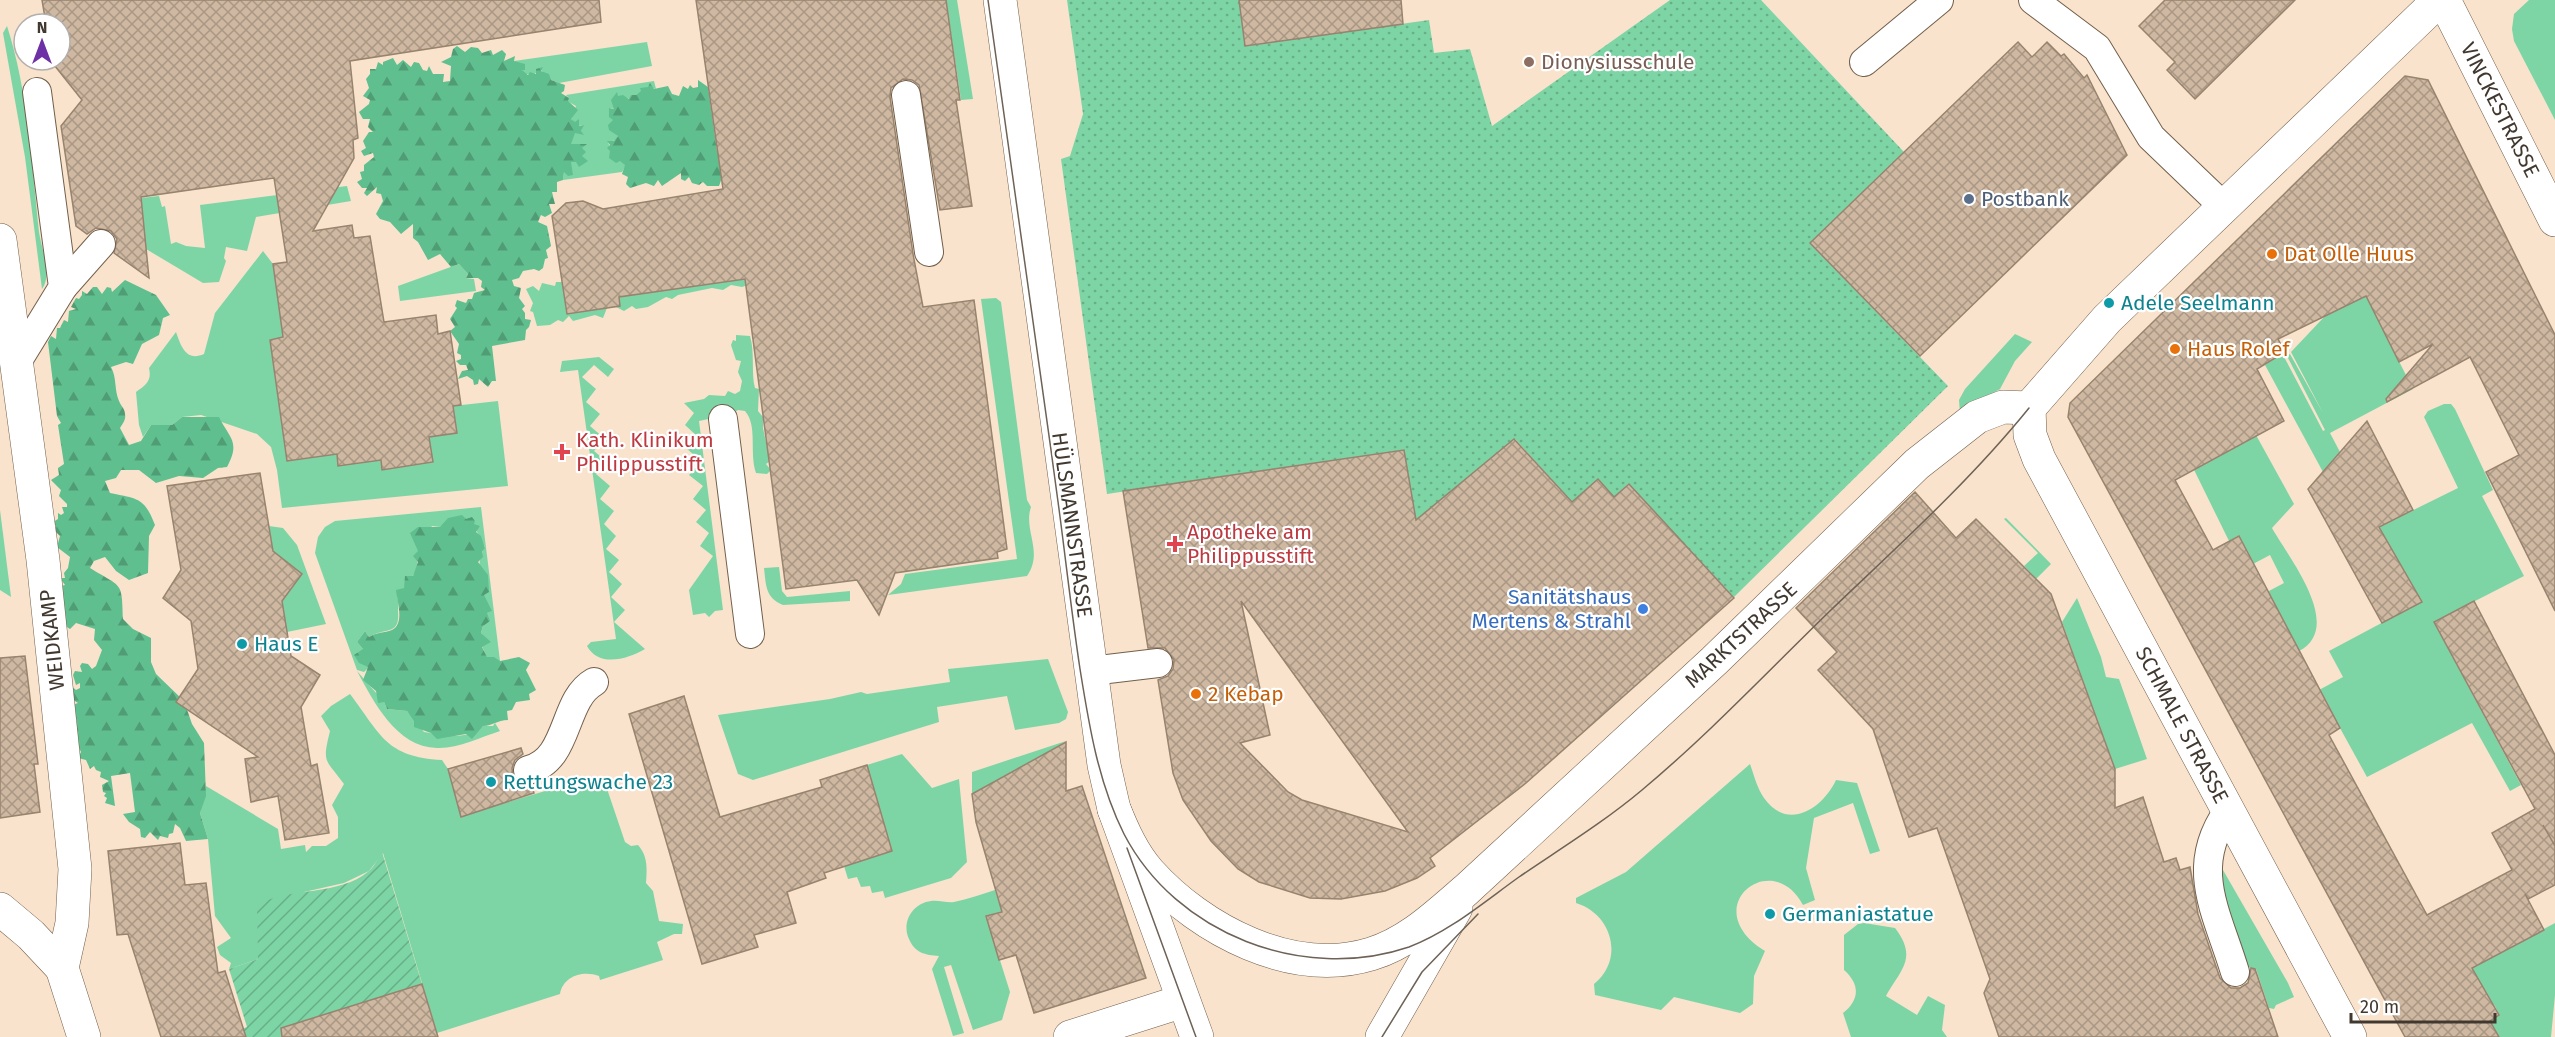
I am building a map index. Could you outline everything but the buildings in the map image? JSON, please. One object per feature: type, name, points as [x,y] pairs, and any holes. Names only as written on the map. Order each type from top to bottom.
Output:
[{"type":"street","name":"HÜLSMANNSTRASSE","points":[[1000,0],[1100,745],[1114,808],[1197,1037]]},
{"type":"street","points":[[2029,408],[2107,319],[2432,3]]},
{"type":"street","name":"VINCKESTRASSE","points":[[2432,3],[2555,220]]},
{"type":"street","name":"WEIDKAMP","points":[[0,240],[45,572],[75,869],[72,923],[62,968]]},
{"type":"street","name":"MARKTSTRASSE","points":[[1114,808],[1123,831],[1141,862],[1167,890],[1221,931],[1254,945],[1283,953],[1327,959],[1373,953],[1404,939],[1466,890],[1723,653],[1917,464],[1977,417],[2003,407],[2029,408]]},
{"type":"street","name":"SCHMALE STRASSE","points":[[2029,408],[2030,435],[2039,459],[2350,1037]]},
{"type":"street","name":"MARKTSTRASSE","points":[[1382,1037],[1401,1002],[1443,957],[1466,890]]},
{"type":"street","points":[[0,909],[31,935],[62,968],[84,1037]]},
{"type":"street","points":[[1070,1037],[1183,1001]]},
{"type":"lane","points":[[1864,62],[1940,0]]},
{"type":"lane","points":[[2032,0],[2097,48],[2151,137],[2224,207]]},
{"type":"lane","points":[[37,92],[63,287]]},
{"type":"lane","points":[[906,94],[928,252]]},
{"type":"lane","points":[[17,362],[63,287],[100,244]]},
{"type":"lane","points":[[723,419],[750,634]]},
{"type":"lane","points":[[1091,671],[1158,663]]},
{"type":"lane","points":[[528,770],[538,768],[548,760],[583,691],[594,682]]},
{"type":"lane","points":[[2228,811],[2214,830],[2206,870],[2235,972]]},
{"type":"green space","points":[[946,0],[957,0],[973,99],[961,100]]},
{"type":"green space","points":[[1067,0],[1239,0],[1246,46],[1429,20],[1434,53],[1470,49],[1492,126],[1670,0],[1761,0],[1904,152],[1810,243],[1948,386],[1734,597],[1628,484],[1614,497],[1598,481],[1574,504],[1515,439],[1416,521],[1404,450],[1107,494],[1061,159],[1070,156],[1083,114]]},
{"type":"green space","points":[[2529,0],[2555,0],[2555,120],[2514,41],[2512,29],[2514,14]]},
{"type":"green space","points":[[7,26],[12,44],[12,72],[19,72],[25,102],[39,232],[46,269],[42,289],[25,157],[3,33]]},
{"type":"green space","points":[[647,42],[652,66],[559,83],[551,80],[541,70],[534,74],[525,74],[514,61]]},
{"type":"green space","points":[[457,46],[465,52],[471,47],[478,48],[482,53],[491,50],[493,55],[502,50],[506,54],[504,61],[515,56],[514,61],[525,64],[525,70],[522,70],[528,75],[530,72],[536,74],[536,69],[543,67],[541,71],[549,74],[551,80],[565,85],[561,93],[569,98],[568,101],[578,110],[571,119],[575,122],[579,119],[579,126],[584,125],[581,131],[584,135],[575,133],[571,144],[587,144],[582,148],[586,152],[582,156],[588,161],[579,167],[576,162],[571,162],[573,175],[568,176],[564,172],[563,180],[557,182],[557,192],[552,192],[555,204],[549,204],[552,213],[545,217],[541,215],[538,222],[547,226],[551,246],[546,250],[548,258],[545,259],[543,268],[539,271],[534,269],[523,271],[519,278],[512,280],[514,286],[521,288],[519,298],[525,306],[522,309],[525,319],[531,320],[526,330],[525,340],[492,346],[496,381],[492,381],[488,387],[479,379],[478,384],[474,385],[473,380],[467,376],[458,379],[462,371],[468,370],[466,365],[460,365],[456,361],[461,359],[461,355],[457,353],[459,344],[450,331],[455,327],[450,319],[457,308],[455,306],[457,300],[466,303],[468,299],[472,299],[474,293],[485,290],[481,287],[482,281],[478,278],[466,278],[468,274],[459,264],[451,267],[440,254],[428,260],[418,242],[413,238],[413,224],[401,234],[390,222],[380,219],[376,214],[383,201],[381,194],[376,193],[377,187],[367,196],[364,193],[367,188],[362,188],[357,182],[362,179],[360,172],[364,171],[364,165],[374,157],[373,153],[364,156],[361,151],[366,148],[363,141],[369,132],[373,132],[368,127],[370,119],[363,119],[359,112],[369,104],[370,100],[363,96],[369,88],[366,79],[370,74],[370,69],[376,69],[378,62],[383,65],[383,62],[393,58],[397,65],[403,60],[411,67],[414,62],[419,63],[423,70],[427,71],[429,66],[433,74],[444,74],[443,82],[450,81],[451,66],[441,62],[451,57],[453,49]]},
{"type":"green space","points":[[698,80],[708,87],[717,151],[750,146],[723,175],[719,186],[707,186],[703,182],[699,185],[692,183],[689,177],[685,181],[681,179],[681,173],[662,186],[658,180],[654,186],[646,183],[630,188],[626,184],[628,177],[622,174],[625,165],[609,158],[610,151],[607,148],[610,145],[607,141],[614,141],[618,136],[609,130],[608,125],[613,120],[609,117],[609,108],[614,109],[611,100],[617,92],[618,96],[623,95],[629,99],[631,95],[636,95],[641,91],[640,88],[648,87],[650,83],[654,89],[668,86],[672,94],[679,96],[683,86],[688,89],[690,85],[693,88],[698,87]]},
{"type":"green space","points":[[654,81],[656,89],[648,87],[630,99],[625,97],[614,104],[615,109],[610,108],[614,120],[610,124],[618,136],[617,140],[608,142],[611,151],[626,165],[622,172],[563,180],[564,172],[571,169],[571,162],[576,162],[581,156],[580,144],[570,144],[574,133],[581,131],[583,125],[578,126],[571,119],[576,106],[567,101],[569,98],[566,95]]},
{"type":"green space","points":[[347,186],[351,201],[256,217],[247,251],[226,247],[224,258],[226,261],[219,282],[203,283],[146,249],[141,198],[159,196],[162,207],[165,206],[171,244],[176,242],[186,246],[205,248],[200,205]]},
{"type":"green space","points":[[263,251],[273,264],[283,337],[270,340],[283,433],[378,440],[382,470],[432,462],[429,437],[457,432],[453,406],[498,401],[508,486],[282,508],[277,470],[271,447],[257,434],[201,415],[182,417],[172,425],[151,425],[143,437],[139,425],[136,392],[147,382],[150,376],[149,368],[176,332],[185,351],[193,356],[204,354],[215,313]]},
{"type":"green space","points":[[459,264],[468,274],[466,278],[474,279],[476,291],[400,301],[398,286]]},
{"type":"green space","points":[[780,274],[742,287],[731,285],[723,290],[712,288],[678,295],[672,299],[666,297],[648,307],[636,309],[632,306],[624,311],[616,307],[620,306],[619,297]]},
{"type":"green space","points":[[125,280],[156,295],[170,315],[163,318],[159,335],[142,344],[133,364],[126,362],[111,367],[117,397],[125,412],[125,420],[120,428],[129,445],[141,441],[151,425],[172,425],[182,417],[219,417],[233,445],[227,467],[218,468],[203,478],[179,476],[156,483],[139,470],[121,470],[116,478],[105,481],[110,493],[134,498],[143,504],[151,516],[155,525],[149,536],[148,573],[129,580],[116,571],[105,557],[94,561],[90,568],[118,586],[122,597],[123,619],[133,629],[151,638],[151,662],[156,674],[184,701],[192,724],[204,743],[206,796],[200,813],[208,839],[186,841],[180,828],[175,824],[173,833],[169,834],[168,838],[160,836],[158,840],[150,832],[145,838],[141,837],[140,829],[129,822],[123,814],[135,812],[130,773],[111,776],[115,806],[105,803],[107,798],[104,796],[106,793],[103,792],[102,785],[109,781],[100,777],[101,772],[94,766],[90,769],[86,760],[78,758],[81,752],[72,734],[77,728],[73,725],[77,720],[72,715],[72,705],[78,703],[70,698],[71,686],[76,690],[80,688],[80,683],[76,685],[73,675],[75,671],[82,672],[80,666],[82,663],[88,664],[92,669],[96,666],[102,650],[94,640],[95,629],[76,623],[70,629],[62,624],[61,586],[65,585],[60,578],[65,578],[64,573],[68,568],[70,557],[57,547],[60,536],[54,530],[56,526],[53,522],[58,519],[58,513],[61,515],[64,513],[62,507],[67,507],[67,504],[59,496],[61,490],[51,480],[59,475],[58,468],[64,464],[58,425],[61,423],[57,416],[48,342],[51,336],[56,339],[57,328],[60,328],[64,320],[68,322],[69,311],[76,309],[71,307],[76,298],[79,299],[82,295],[82,291],[87,294],[93,287],[97,287],[102,294],[107,287],[111,288],[112,292]]},
{"type":"green space","points":[[556,282],[562,282],[567,314],[607,308],[603,318],[595,315],[573,321],[569,316],[563,322],[558,320],[550,325],[537,326],[533,312],[530,311],[533,303],[526,289],[533,286],[539,291],[542,283],[555,286]]},
{"type":"green space","points":[[2366,296],[2413,389],[2330,433],[2340,452],[2323,472],[2265,365],[2282,353],[2323,431],[2325,430],[2287,356],[2290,354],[2323,413],[2291,352],[2326,315]]},
{"type":"green space","points":[[996,298],[1001,302],[1027,500],[1031,507],[1029,524],[1034,550],[1032,567],[1027,576],[888,595],[901,584],[905,574],[1017,559],[981,299]]},
{"type":"green space","points":[[2015,334],[2032,342],[2015,361],[2000,389],[1960,413],[1959,400],[1965,389]]},
{"type":"green space","points":[[736,335],[750,336],[755,388],[759,389],[758,411],[763,417],[770,461],[766,464],[771,470],[767,474],[756,473],[751,424],[745,411],[738,410],[732,414],[699,421],[723,610],[715,611],[709,617],[705,613],[693,615],[689,590],[713,556],[700,546],[709,533],[696,522],[706,510],[693,499],[703,486],[689,475],[701,461],[686,448],[697,436],[685,425],[694,413],[684,403],[704,399],[709,395],[725,396],[728,391],[735,394],[740,391],[742,381],[738,372],[741,361],[736,360],[731,345],[733,340],[736,341]]},
{"type":"green space","points":[[599,357],[614,369],[608,377],[594,365],[582,377],[596,389],[586,402],[600,414],[590,426],[604,438],[594,451],[607,462],[596,474],[610,486],[600,499],[614,511],[604,524],[616,536],[606,549],[619,560],[609,572],[622,584],[611,597],[625,610],[614,622],[645,649],[614,660],[599,657],[587,646],[591,642],[616,639],[578,370],[560,372],[562,361]]},
{"type":"green space","points":[[2444,404],[2451,404],[2455,409],[2493,490],[2482,496],[2524,576],[2434,622],[2521,785],[2510,791],[2472,723],[2367,777],[2319,690],[2343,677],[2329,651],[2421,602],[2379,527],[2458,488],[2424,417],[2428,411]]},
{"type":"green space","points":[[2172,425],[2256,435],[2294,504],[2272,528],[2300,574],[2315,609],[2317,626],[2312,640],[2299,651],[2267,592],[2284,583],[2270,555],[2253,564],[2238,536],[2229,541]]},
{"type":"green space","points":[[481,507],[500,661],[487,658],[482,646],[486,639],[481,633],[487,613],[491,611],[481,588],[479,571],[485,547],[473,524],[466,519],[440,527],[432,526],[418,551],[417,570],[397,597],[397,625],[390,630],[369,637],[365,631],[357,642],[363,649],[369,667],[364,672],[357,670],[315,553],[318,537],[325,527],[335,521]]},
{"type":"green space","points":[[0,510],[11,597],[0,590]]},
{"type":"green space","points":[[462,515],[466,519],[472,517],[474,524],[480,526],[476,532],[481,536],[485,548],[482,552],[483,557],[478,562],[488,575],[489,592],[484,595],[492,611],[487,613],[490,621],[483,626],[481,633],[491,642],[482,647],[487,657],[494,657],[500,661],[519,657],[530,663],[526,670],[536,690],[529,694],[530,700],[516,702],[512,710],[507,711],[508,720],[483,726],[472,739],[466,734],[437,739],[431,733],[414,727],[414,721],[407,711],[387,709],[384,702],[378,703],[376,691],[363,680],[368,667],[359,663],[354,655],[363,649],[357,642],[365,631],[369,637],[392,630],[398,623],[396,590],[404,588],[405,576],[413,576],[418,562],[413,556],[418,551],[410,533],[418,527],[440,527],[448,518]]},
{"type":"green space","points":[[2006,518],[2051,564],[2036,579],[2024,566],[2038,553],[2004,519]]},
{"type":"green space","points":[[269,526],[283,528],[297,545],[326,624],[287,632]]},
{"type":"green space","points":[[779,567],[782,591],[787,597],[850,591],[850,601],[783,605],[773,599],[770,594],[766,585],[764,568]]},
{"type":"green space","points":[[2077,598],[2101,657],[2106,677],[2119,679],[2147,759],[2115,769],[2062,622]]},
{"type":"green space","points":[[1048,659],[1068,712],[1066,719],[1059,723],[1015,730],[1007,696],[937,707],[939,722],[753,780],[738,774],[718,715],[830,699],[861,692],[867,694],[950,682],[948,669]]},
{"type":"green space","points":[[357,671],[384,702],[387,709],[407,711],[424,732],[447,735],[470,734],[483,726],[493,726],[495,723],[500,731],[453,747],[422,746],[410,740],[388,721]]},
{"type":"green space","points":[[350,694],[378,732],[396,749],[423,758],[442,760],[448,769],[461,816],[569,784],[572,795],[604,780],[625,842],[631,846],[638,845],[644,854],[647,868],[646,883],[653,891],[659,921],[683,924],[682,934],[674,934],[657,942],[663,960],[600,980],[599,976],[593,974],[580,974],[565,983],[560,994],[437,1033],[383,853],[369,871],[344,883],[304,892],[258,959],[229,969],[231,963],[220,955],[217,947],[231,938],[215,916],[208,839],[200,813],[206,786],[278,829],[281,849],[305,845],[306,852],[312,846],[326,846],[338,838],[338,817],[332,805],[344,784],[327,760],[326,750],[330,731],[321,716],[331,706]]},
{"type":"green space","points":[[1066,741],[1057,747],[972,794],[972,772]]},
{"type":"green space","points":[[902,754],[932,788],[959,779],[967,862],[951,878],[885,898],[883,891],[872,893],[870,886],[861,887],[857,877],[848,879],[844,866],[892,851],[867,765]]},
{"type":"green space","points":[[1750,764],[1764,798],[1773,808],[1794,815],[1814,807],[1823,799],[1836,780],[1857,783],[1880,851],[1870,854],[1853,803],[1814,818],[1806,868],[1815,900],[1803,905],[1790,888],[1774,881],[1759,882],[1746,890],[1738,902],[1737,917],[1745,934],[1765,951],[1754,976],[1753,1004],[1740,1013],[1674,997],[1661,1010],[1595,995],[1594,984],[1604,974],[1609,962],[1610,938],[1606,927],[1598,917],[1576,903],[1576,898],[1626,872]]},
{"type":"green space","points":[[382,852],[422,984],[285,1037],[244,1037],[242,1029],[247,1027],[229,969],[258,959],[257,905],[284,895],[343,885],[371,869]]},
{"type":"green space","points":[[2223,870],[2294,997],[2276,1005],[2274,1009],[2269,1008],[2256,969],[2248,967],[2219,880],[2219,871]]},
{"type":"green space","points":[[995,890],[1002,912],[986,916],[1010,992],[1002,1020],[973,1030],[951,965],[944,967],[964,1033],[953,1036],[932,969],[939,956],[925,954],[914,947],[907,933],[908,920],[910,914],[919,905],[934,901],[954,902]]},
{"type":"green space","points":[[2555,923],[2555,995],[2551,1037],[2499,1037],[2490,1021],[2499,1015],[2495,1006],[2462,973]]},
{"type":"green space","points":[[1858,924],[1895,928],[1905,947],[1906,956],[1902,971],[1886,996],[1917,1015],[1928,996],[1945,1005],[1942,1030],[1947,1037],[1851,1037],[1843,1013],[1853,1003],[1856,992],[1853,981],[1844,970],[1844,935]]},
{"type":"tram line","points":[[988,0],[1077,649],[1091,732],[1101,774],[1124,834],[1147,869],[1176,899],[1209,923],[1246,942],[1286,953],[1327,959],[1368,957],[1424,941],[1466,916],[1613,813],[1667,769],[1934,512],[2029,408]]},
{"type":"tram line","points":[[1127,848],[1196,1037]]},
{"type":"tram line","points":[[1382,1037],[1422,972],[1478,914]]},
{"type":"place","name":"Dionysiusschule","points":[[1529,62]]},
{"type":"place","name":"Postbank","points":[[1969,199]]},
{"type":"place","name":"Dat Olle Huus","points":[[2272,254]]},
{"type":"place","name":"Adele Seelmann","points":[[2109,303]]},
{"type":"place","name":"Haus Rolef","points":[[2175,349]]},
{"type":"place","name":"Kath. Klinikum Philippusstift","points":[[562,452]]},
{"type":"place","name":"Apotheke am Philippusstift","points":[[1175,544]]},
{"type":"place","name":"Sanitätshaus Mertens & Strahl","points":[[1643,609]]},
{"type":"place","name":"Haus E","points":[[242,644]]},
{"type":"place","name":"2 Kebap","points":[[1196,694]]},
{"type":"place","name":"Rettungswache 23","points":[[491,782]]},
{"type":"place","name":"Germaniastatue","points":[[1770,914]]}]
